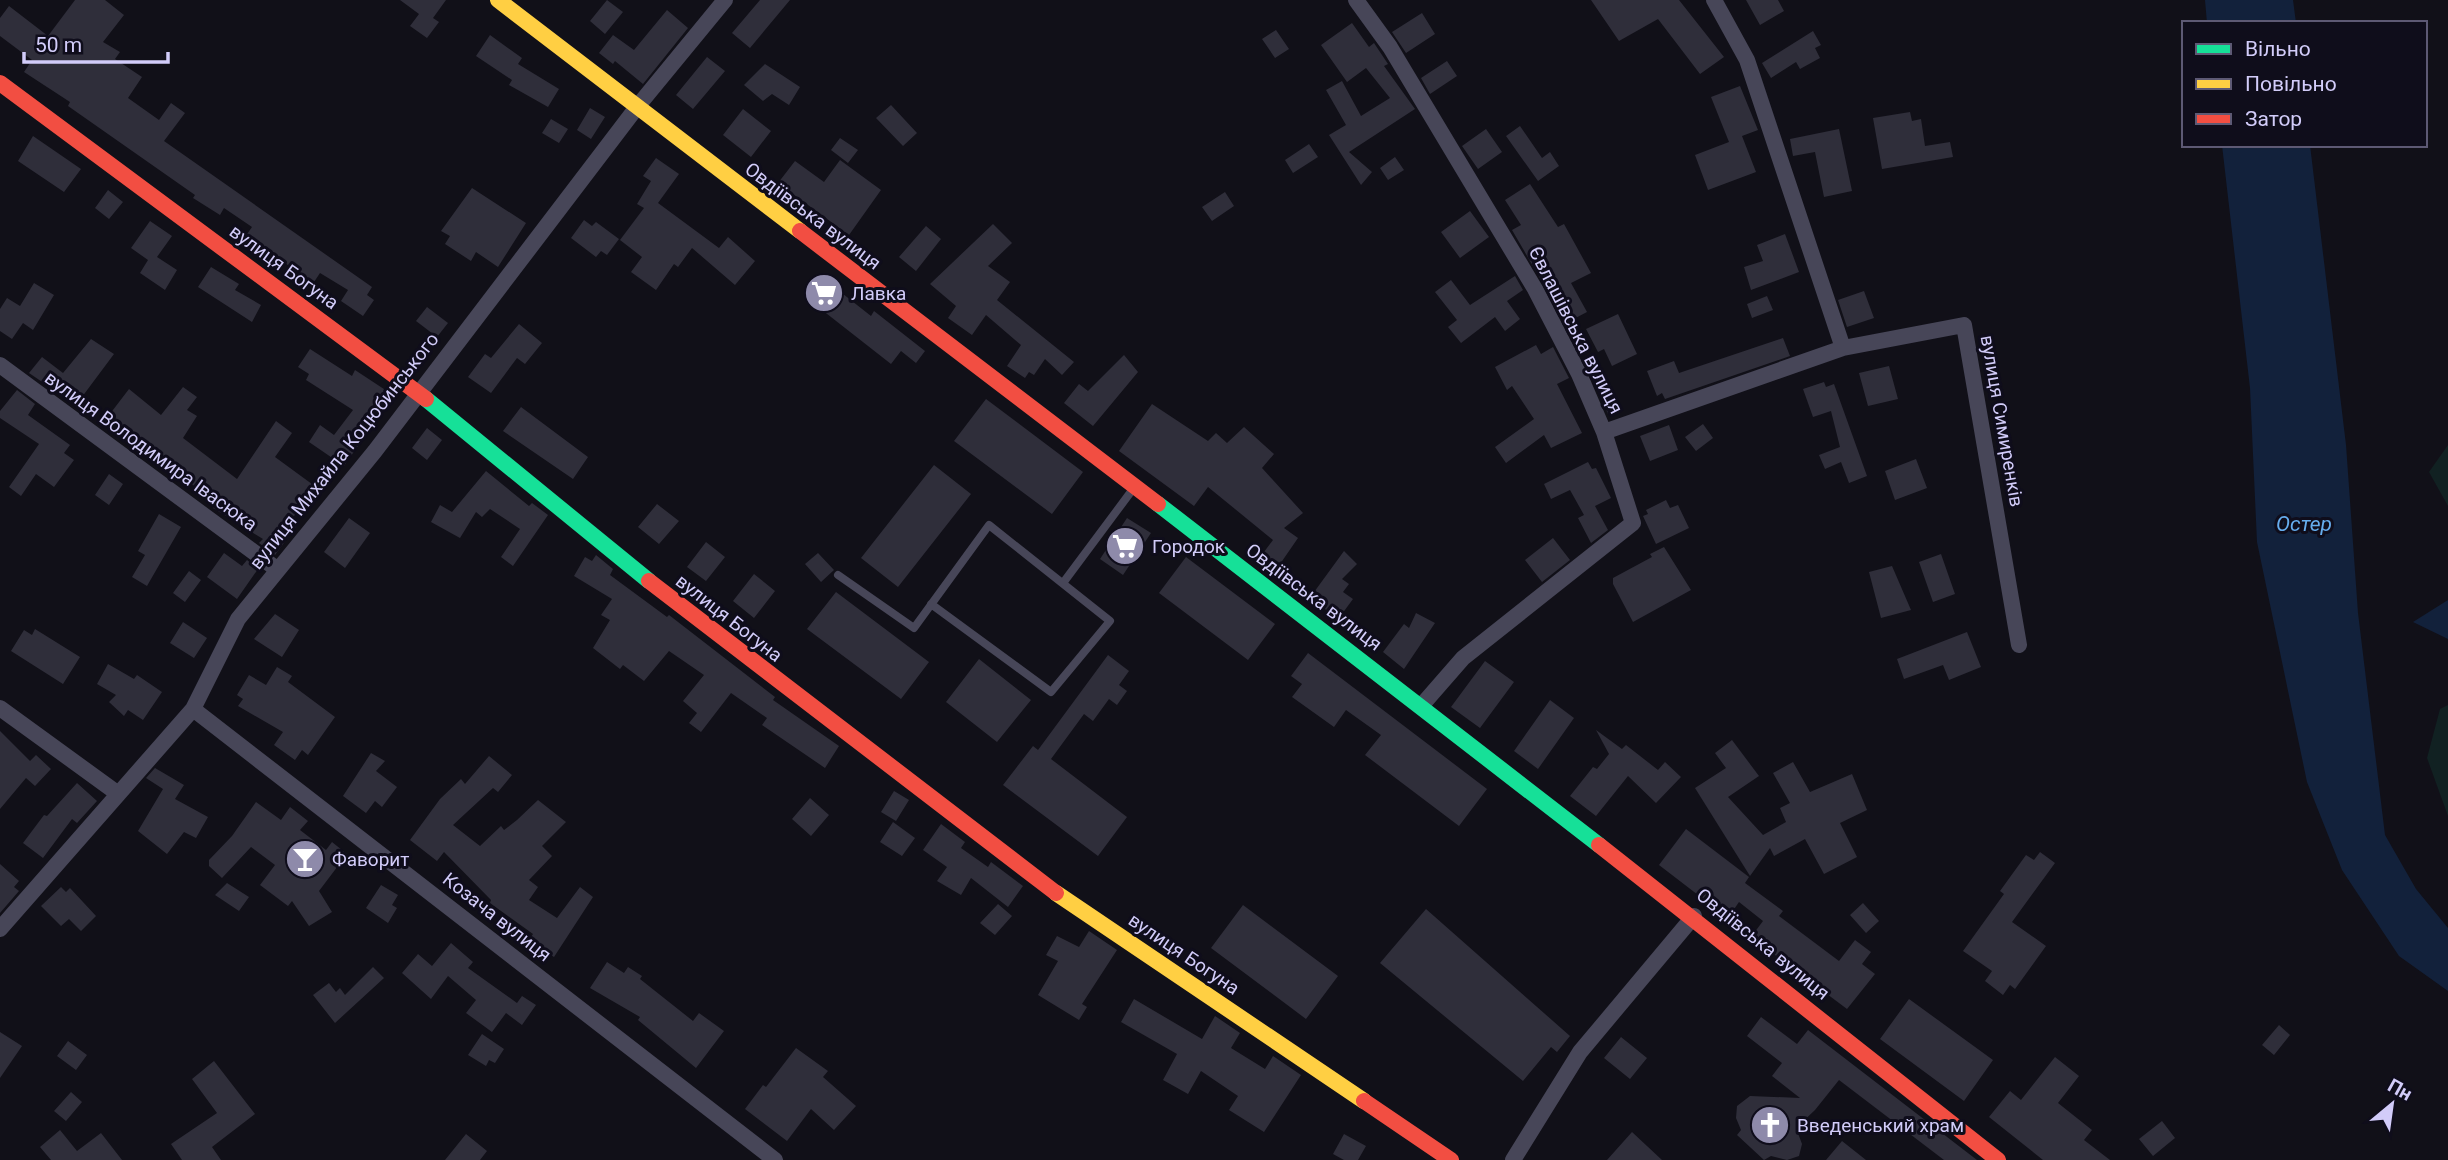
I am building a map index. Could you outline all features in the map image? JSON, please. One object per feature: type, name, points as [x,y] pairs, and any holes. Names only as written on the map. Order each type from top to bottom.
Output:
[{"type":"main road","name":"Овдіївська вулиця","points":[[498,0],[1695,916],[1998,1160]]},
{"type":"main road","name":"вулиця Богуна","points":[[0,83],[418,393],[706,628],[1032,877],[1451,1160]]},
{"type":"street","name":"вулиця Михайла Коцюбинського","points":[[0,929],[193,709],[238,619],[418,393],[637,107],[725,0]]},
{"type":"street","name":"Євлашівська вулиця","points":[[1356,0],[1390,47],[1535,289],[1579,374],[1604,432],[1633,523],[1463,658],[1422,705]]},
{"type":"street","points":[[1714,0],[1751,71],[1843,348]]},
{"type":"street","name":"вулиця Симиренків","points":[[1604,432],[1843,348],[1964,325],[2019,645]]},
{"type":"street","name":"вулиця Володимира Івасюка","points":[[0,365],[278,570]]},
{"type":"street","points":[[0,708],[117,793]]},
{"type":"street","name":"Козача вулиця","points":[[193,709],[775,1160]]},
{"type":"street","points":[[1513,1160],[1580,1052],[1695,916]]},
{"type":"lane","points":[[1063,583],[1135,487]]},
{"type":"lane","points":[[838,575],[914,628],[931,604],[989,525],[1110,621],[1051,692],[931,604]]},
{"type":"shaded area","points":[[2448,445],[2448,506],[2429,472]]},
{"type":"shaded area","points":[[2448,705],[2448,816],[2427,758],[2440,709]]},
{"type":"water","points":[[2205,0],[2293,0],[2296,21],[2207,21]]},
{"type":"water","name":"Остер","points":[[2222,147],[2310,147],[2346,445],[2358,613],[2385,835],[2416,889],[2448,928],[2448,991],[2399,956],[2342,870],[2307,782],[2257,542],[2250,388]]},
{"type":"water","points":[[2448,600],[2448,639],[2413,622]]},
{"type":"building","points":[[75,0],[105,0],[124,15],[103,42],[120,52],[115,59],[142,77],[128,98],[159,120],[171,103],[185,113],[164,141],[372,287],[367,295],[374,300],[363,316],[341,301],[348,290],[320,273],[314,282],[245,237],[252,227],[224,208],[220,215],[193,198],[195,195],[68,106],[70,102],[24,72],[32,60],[0,36],[0,18],[9,6],[48,36]]},
{"type":"building","points":[[400,0],[446,0],[433,18],[439,22],[427,38],[410,26],[419,14]]},
{"type":"building","points":[[607,0],[623,12],[605,34],[590,21]]},
{"type":"building","points":[[760,0],[790,0],[750,48],[732,33]]},
{"type":"building","points":[[1591,0],[1679,0],[1724,57],[1700,74],[1658,19],[1619,41]]},
{"type":"building","points":[[1746,0],[1778,0],[1784,11],[1760,25]]},
{"type":"building","points":[[667,10],[688,28],[643,84],[615,61],[613,64],[599,53],[613,35],[634,50]]},
{"type":"building","points":[[1422,13],[1435,34],[1406,53],[1392,32]]},
{"type":"building","points":[[1352,23],[1369,47],[1374,43],[1388,64],[1384,66],[1415,109],[1349,152],[1372,172],[1361,185],[1329,135],[1346,125],[1326,90],[1342,81],[1361,116],[1390,98],[1366,68],[1347,82],[1321,45]]},
{"type":"building","points":[[1276,30],[1289,49],[1275,58],[1262,39]]},
{"type":"building","points":[[1813,31],[1821,45],[1815,48],[1820,58],[1800,69],[1796,62],[1771,78],[1762,63]]},
{"type":"building","points":[[490,35],[522,58],[518,64],[559,89],[548,107],[509,85],[512,80],[476,56]]},
{"type":"building","points":[[707,57],[725,71],[693,109],[676,95]]},
{"type":"building","points":[[1447,61],[1457,76],[1430,94],[1421,78]]},
{"type":"building","points":[[765,64],[800,87],[789,105],[772,94],[763,101],[744,85]]},
{"type":"building","points":[[1740,86],[1758,130],[1742,136],[1756,172],[1708,190],[1695,155],[1729,142],[1711,97]]},
{"type":"building","points":[[891,105],[917,133],[903,146],[876,118]]},
{"type":"building","points":[[590,108],[605,117],[591,139],[577,130]]},
{"type":"building","points":[[743,109],[771,131],[751,157],[723,135]]},
{"type":"building","points":[[1910,112],[1912,121],[1921,119],[1925,146],[1950,142],[1953,157],[1882,169],[1873,118]]},
{"type":"building","points":[[551,119],[568,129],[559,143],[542,133]]},
{"type":"building","points":[[1520,126],[1542,158],[1550,152],[1559,166],[1538,181],[1506,136]]},
{"type":"building","points":[[1486,129],[1502,152],[1478,169],[1462,146]]},
{"type":"building","points":[[1839,129],[1852,191],[1824,197],[1815,152],[1793,156],[1790,139]]},
{"type":"building","points":[[33,136],[81,169],[64,192],[18,161]]},
{"type":"building","points":[[840,138],[858,150],[848,163],[831,150]]},
{"type":"building","points":[[1309,144],[1318,157],[1293,173],[1285,160]]},
{"type":"building","points":[[1395,157],[1404,170],[1388,180],[1380,168]]},
{"type":"building","points":[[656,158],[679,174],[658,203],[719,248],[728,237],[755,261],[735,285],[692,248],[678,267],[674,264],[656,290],[631,272],[642,257],[620,240],[644,208],[637,204],[651,181],[643,176]]},
{"type":"building","points":[[840,160],[881,190],[849,235],[778,183],[795,161],[824,182]]},
{"type":"building","points":[[1530,184],[1558,227],[1564,224],[1591,273],[1571,283],[1587,312],[1566,323],[1512,230],[1521,225],[1505,200]]},
{"type":"building","points":[[472,188],[526,223],[498,267],[476,252],[471,261],[445,244],[450,236],[441,231]]},
{"type":"building","points":[[108,190],[123,202],[109,219],[95,208]]},
{"type":"building","points":[[1225,192],[1234,206],[1212,221],[1202,207]]},
{"type":"building","points":[[1470,211],[1489,237],[1460,258],[1441,232]]},
{"type":"building","points":[[584,220],[592,226],[596,222],[619,239],[607,255],[601,251],[596,257],[571,238]]},
{"type":"building","points":[[150,221],[172,236],[157,257],[177,270],[165,290],[140,273],[148,260],[131,248]]},
{"type":"building","points":[[993,224],[1012,243],[988,266],[1010,282],[997,300],[1074,362],[1062,375],[1045,359],[1034,375],[1029,372],[1025,378],[1007,366],[1021,345],[986,315],[972,335],[948,318],[956,306],[930,284]]},
{"type":"building","points":[[926,226],[941,239],[916,271],[899,257]]},
{"type":"building","points":[[1785,234],[1799,272],[1751,290],[1744,267],[1763,261],[1757,245]]},
{"type":"building","points":[[211,267],[239,284],[235,290],[261,305],[252,322],[198,287]]},
{"type":"building","points":[[1515,276],[1523,290],[1507,301],[1520,319],[1505,331],[1495,317],[1461,343],[1448,327],[1457,320],[1435,292],[1451,280],[1470,305]]},
{"type":"building","points":[[824,279],[871,316],[874,311],[925,351],[916,363],[901,351],[891,364],[808,299]]},
{"type":"building","points":[[34,283],[54,295],[33,330],[23,323],[12,339],[0,331],[0,309],[7,298],[20,306]]},
{"type":"building","points":[[1864,291],[1874,318],[1847,327],[1838,300]]},
{"type":"building","points":[[1767,296],[1773,310],[1752,318],[1747,304]]},
{"type":"building","points":[[427,307],[448,323],[437,337],[416,321]]},
{"type":"building","points":[[1618,314],[1637,354],[1612,366],[1604,349],[1598,352],[1586,329]]},
{"type":"building","points":[[519,324],[542,343],[525,364],[517,358],[491,393],[468,377],[485,354],[491,358]]},
{"type":"building","points":[[1783,338],[1790,356],[1665,399],[1662,393],[1657,396],[1647,371],[1674,361],[1679,373]]},
{"type":"building","points":[[91,339],[114,354],[76,405],[29,373],[42,357],[63,373]]},
{"type":"building","points":[[1536,345],[1541,354],[1553,347],[1569,378],[1557,384],[1582,433],[1551,448],[1544,435],[1506,463],[1495,447],[1534,419],[1512,386],[1507,390],[1495,367]]},
{"type":"building","points":[[310,349],[352,376],[355,370],[393,395],[344,466],[309,442],[320,425],[334,435],[353,410],[306,380],[309,374],[298,367]]},
{"type":"building","points":[[1124,355],[1138,372],[1093,426],[1064,403],[1079,384],[1088,391]]},
{"type":"building","points":[[1889,366],[1898,399],[1868,406],[1859,373]]},
{"type":"building","points":[[1824,382],[1826,387],[1834,384],[1867,476],[1849,483],[1841,462],[1825,469],[1819,455],[1840,447],[1831,411],[1813,417],[1803,389]]},
{"type":"building","points":[[1610,385],[1620,408],[1608,414],[1598,391]]},
{"type":"building","points":[[183,387],[197,397],[187,410],[197,416],[183,438],[237,479],[276,421],[292,433],[275,457],[316,487],[291,520],[298,524],[275,555],[259,543],[263,539],[213,508],[217,503],[177,473],[181,467],[144,446],[140,451],[103,423],[129,389],[161,415]]},
{"type":"building","points":[[17,390],[35,404],[28,415],[70,445],[64,453],[74,460],[54,487],[36,474],[21,496],[9,487],[39,444],[0,418],[0,411]]},
{"type":"building","points":[[986,399],[1083,472],[1052,514],[954,441]]},
{"type":"building","points":[[1152,404],[1208,441],[1216,433],[1227,443],[1244,427],[1274,454],[1262,468],[1303,513],[1284,528],[1298,538],[1278,567],[1261,556],[1273,540],[1208,487],[1194,506],[1119,451]]},
{"type":"building","points":[[521,407],[588,457],[573,479],[503,431]]},
{"type":"building","points":[[1703,424],[1713,438],[1696,451],[1685,437]]},
{"type":"building","points":[[1669,425],[1678,450],[1650,461],[1640,436]]},
{"type":"building","points":[[427,428],[442,440],[427,460],[412,448]]},
{"type":"building","points":[[1916,459],[1927,488],[1895,500],[1885,471]]},
{"type":"building","points":[[1588,462],[1592,469],[1596,468],[1611,498],[1595,506],[1608,530],[1591,543],[1578,518],[1584,515],[1570,490],[1551,499],[1544,484]]},
{"type":"building","points":[[934,465],[971,494],[898,587],[861,558]]},
{"type":"building","points":[[486,471],[529,506],[532,503],[548,515],[513,566],[501,557],[520,529],[490,509],[482,517],[476,512],[460,538],[431,522],[440,505],[452,512]]},
{"type":"building","points":[[109,474],[123,484],[109,505],[95,495]]},
{"type":"building","points":[[1666,500],[1670,508],[1678,505],[1689,528],[1656,544],[1643,516],[1648,514],[1646,510]]},
{"type":"building","points":[[657,504],[679,521],[659,544],[638,527]]},
{"type":"building","points":[[159,514],[181,527],[147,586],[132,577],[145,555],[138,551]]},
{"type":"building","points":[[349,518],[370,533],[345,568],[324,552]]},
{"type":"building","name":"Городок","points":[[1127,518],[1151,533],[1123,575],[1100,559]]},
{"type":"building","points":[[1553,538],[1570,560],[1542,582],[1525,560]]},
{"type":"building","points":[[706,542],[725,557],[706,581],[687,567]]},
{"type":"building","points":[[1664,547],[1691,590],[1633,622],[1613,584],[1613,578],[1652,557],[1650,554]]},
{"type":"building","points":[[1344,551],[1357,564],[1342,579],[1349,584],[1343,592],[1353,599],[1339,618],[1309,599]]},
{"type":"building","points":[[224,553],[242,566],[247,560],[258,569],[237,599],[207,577]]},
{"type":"building","points":[[818,553],[834,570],[821,582],[805,564]]},
{"type":"building","points":[[1941,554],[1955,594],[1933,602],[1919,562]]},
{"type":"building","points":[[596,555],[613,569],[610,575],[667,617],[669,615],[775,697],[773,700],[839,746],[825,768],[762,725],[767,718],[731,693],[701,732],[689,723],[697,713],[683,701],[704,675],[669,651],[644,681],[623,665],[620,669],[593,648],[610,620],[601,615],[612,599],[574,576],[585,557],[592,561]]},
{"type":"building","points":[[1186,557],[1275,624],[1248,660],[1159,593]]},
{"type":"building","points":[[1892,566],[1911,610],[1881,618],[1869,572]]},
{"type":"building","points":[[189,571],[201,580],[185,602],[173,593]]},
{"type":"building","points":[[754,574],[775,591],[754,618],[733,601]]},
{"type":"building","points":[[836,592],[929,662],[901,699],[807,629]]},
{"type":"building","points":[[1416,613],[1435,623],[1404,669],[1383,652],[1404,624],[1409,628]]},
{"type":"building","points":[[275,614],[299,630],[282,657],[254,639]]},
{"type":"building","points":[[183,622],[207,638],[194,658],[170,643]]},
{"type":"building","points":[[35,629],[80,657],[63,684],[11,651],[24,630],[32,635]]},
{"type":"building","points":[[1967,632],[1981,667],[1949,680],[1943,665],[1904,679],[1897,659]]},
{"type":"building","points":[[1308,653],[1487,789],[1459,826],[1365,755],[1381,735],[1346,710],[1334,727],[1292,697],[1302,684],[1291,676]]},
{"type":"building","points":[[1108,655],[1129,671],[1119,685],[1127,691],[1117,705],[1109,699],[1093,721],[1084,714],[1051,759],[1127,817],[1098,856],[1003,785],[1033,746],[1038,750]]},
{"type":"building","points":[[979,659],[1031,700],[997,742],[946,702]]},
{"type":"building","points":[[1485,661],[1514,682],[1480,728],[1451,707]]},
{"type":"building","points":[[108,664],[134,679],[137,675],[162,692],[143,720],[128,710],[124,716],[109,702],[116,695],[97,684]]},
{"type":"building","points":[[277,667],[292,676],[288,682],[335,717],[308,755],[302,750],[295,760],[274,745],[283,732],[238,706],[243,699],[237,695],[249,675],[266,685]]},
{"type":"building","points":[[1550,700],[1574,718],[1538,769],[1514,751]]},
{"type":"building","points":[[1596,730],[1622,749],[1626,745],[1658,770],[1665,762],[1681,777],[1656,803],[1628,776],[1596,816],[1570,796],[1593,767],[1597,769],[1609,754]]},
{"type":"building","points":[[0,731],[30,761],[36,755],[51,769],[35,786],[26,778],[0,809]]},
{"type":"building","points":[[1732,740],[1759,776],[1728,797],[1763,835],[1786,822],[1780,808],[1790,803],[1773,773],[1793,762],[1810,792],[1852,774],[1867,810],[1840,823],[1857,857],[1824,874],[1805,839],[1774,856],[1770,848],[1750,876],[1695,788],[1726,768],[1715,753]]},
{"type":"building","points":[[371,753],[385,761],[376,771],[397,787],[382,807],[375,801],[366,813],[343,796]]},
{"type":"building","points":[[489,756],[512,775],[498,792],[493,788],[453,825],[480,846],[501,826],[504,830],[517,820],[538,800],[566,822],[542,846],[552,856],[529,880],[538,887],[529,900],[557,918],[580,887],[593,897],[554,957],[529,940],[533,934],[490,903],[491,900],[444,852],[437,861],[410,840],[440,799],[461,779],[465,784]]},
{"type":"building","points":[[155,768],[184,785],[175,799],[208,817],[196,838],[184,832],[167,854],[138,831],[163,789],[146,778]]},
{"type":"building","points":[[77,783],[97,801],[77,823],[72,819],[43,858],[23,843],[44,815],[47,816]]},
{"type":"building","points":[[894,791],[909,800],[896,821],[881,812]]},
{"type":"building","points":[[810,798],[829,815],[811,836],[792,819]]},
{"type":"building","points":[[256,802],[281,820],[290,807],[308,821],[300,830],[326,850],[332,842],[347,854],[319,891],[332,912],[309,926],[292,901],[288,906],[260,885],[275,865],[251,847],[222,878],[209,866],[209,860],[232,836]]},
{"type":"building","points":[[893,822],[915,838],[902,856],[880,842]]},
{"type":"building","points":[[941,824],[965,842],[961,848],[988,867],[991,862],[1023,886],[1008,907],[971,878],[961,895],[937,881],[947,867],[923,850]]},
{"type":"building","points":[[1686,829],[1749,877],[1745,883],[1783,911],[1779,916],[1839,961],[1855,940],[1871,952],[1862,964],[1875,974],[1847,1009],[1751,937],[1763,921],[1739,902],[1728,918],[1659,865]]},
{"type":"building","points":[[2040,852],[2055,863],[2012,922],[2046,946],[2015,989],[2010,985],[2003,995],[1985,981],[1992,971],[1963,951],[2004,894],[2000,891],[2026,855],[2034,860]]},
{"type":"building","points":[[0,864],[19,881],[14,887],[19,891],[0,913]]},
{"type":"building","points":[[227,883],[249,897],[239,911],[215,895]]},
{"type":"building","points":[[381,885],[398,895],[392,905],[397,908],[388,923],[366,908]]},
{"type":"building","points":[[61,887],[66,892],[70,888],[96,916],[81,931],[69,919],[61,926],[41,906]]},
{"type":"building","points":[[1863,903],[1879,921],[1866,933],[1850,915]]},
{"type":"building","points":[[998,904],[1012,916],[995,935],[980,923]]},
{"type":"building","points":[[1243,905],[1338,976],[1306,1019],[1211,948]]},
{"type":"building","points":[[1426,909],[1570,1036],[1557,1052],[1551,1047],[1523,1081],[1380,963]]},
{"type":"building","points":[[1089,931],[1117,950],[1082,1004],[1087,1007],[1079,1020],[1038,995],[1058,961],[1046,955],[1057,936],[1079,947]]},
{"type":"building","points":[[451,943],[473,962],[468,968],[517,1003],[522,996],[536,1005],[522,1025],[506,1013],[492,1032],[466,1013],[476,1000],[448,976],[431,999],[402,973],[418,954],[432,966]]},
{"type":"building","points":[[607,962],[624,973],[628,967],[642,976],[640,979],[693,1021],[699,1013],[724,1031],[696,1068],[638,1020],[640,1017],[590,988]]},
{"type":"building","points":[[373,967],[384,978],[335,1023],[313,995],[329,983],[336,992],[340,988],[345,995]]},
{"type":"building","points":[[1134,999],[1202,1039],[1215,1016],[1240,1033],[1231,1048],[1265,1069],[1273,1056],[1301,1075],[1264,1132],[1229,1110],[1238,1096],[1201,1071],[1188,1094],[1163,1080],[1177,1054],[1121,1022]]},
{"type":"building","points":[[1909,999],[1993,1060],[1964,1101],[1880,1039]]},
{"type":"building","points":[[1761,1017],[1797,1044],[1808,1030],[1977,1160],[1944,1160],[1839,1080],[1815,1110],[1796,1128],[1802,1144],[1799,1156],[1787,1160],[1771,1156],[1764,1160],[1737,1135],[1741,1130],[1736,1118],[1737,1106],[1750,1096],[1800,1098],[1772,1076],[1782,1063],[1747,1036]]},
{"type":"building","points":[[2279,1025],[2290,1035],[2274,1055],[2262,1045]]},
{"type":"building","points":[[0,1032],[22,1046],[0,1078]]},
{"type":"building","points":[[482,1034],[504,1049],[495,1063],[489,1060],[486,1066],[468,1055]]},
{"type":"building","points":[[1621,1037],[1647,1058],[1630,1079],[1604,1058]]},
{"type":"building","points":[[68,1041],[87,1055],[76,1070],[57,1056]]},
{"type":"building","points":[[796,1048],[828,1071],[823,1077],[856,1106],[834,1130],[811,1109],[787,1141],[745,1109]]},
{"type":"building","points":[[2055,1057],[2079,1076],[2058,1103],[2092,1130],[2084,1140],[2110,1160],[2043,1160],[1989,1117],[2010,1091],[2021,1100]]},
{"type":"building","points":[[214,1061],[255,1114],[212,1147],[221,1160],[182,1160],[171,1144],[217,1113],[192,1079]]},
{"type":"building","points":[[71,1092],[82,1102],[66,1121],[54,1111]]},
{"type":"building","points":[[2162,1121],[2175,1138],[2153,1156],[2139,1139]]},
{"type":"building","points":[[60,1130],[77,1151],[101,1133],[122,1160],[51,1160],[40,1147]]},
{"type":"building","points":[[1632,1132],[1662,1160],[1607,1160]]},
{"type":"building","points":[[466,1134],[487,1151],[480,1160],[445,1160]]},
{"type":"building","points":[[1344,1134],[1366,1146],[1358,1160],[1344,1160],[1333,1154]]},
{"type":"building","points":[[1842,1141],[1866,1160],[1826,1160]]},
{"type":"traffic: fast","points":[[426,399],[649,581]]},
{"type":"traffic: fast","points":[[1158,504],[1599,845]]},
{"type":"traffic: slow","points":[[498,0],[800,231]]},
{"type":"traffic: slow","points":[[1056,893],[1364,1101]]},
{"type":"traffic: jam","points":[[0,83],[426,399]]},
{"type":"traffic: jam","points":[[800,231],[1158,504]]},
{"type":"traffic: jam","points":[[649,581],[1056,893]]},
{"type":"traffic: jam","points":[[1599,845],[1998,1160]]},
{"type":"traffic: jam","points":[[1364,1101],[1451,1160]]},
{"type":"place","name":"Лавка","points":[[824,293]]},
{"type":"place","name":"Городок","points":[[1125,546]]},
{"type":"place","name":"Фаворит","points":[[305,859]]},
{"type":"place","name":"Введенський храм","points":[[1770,1125]]}]
